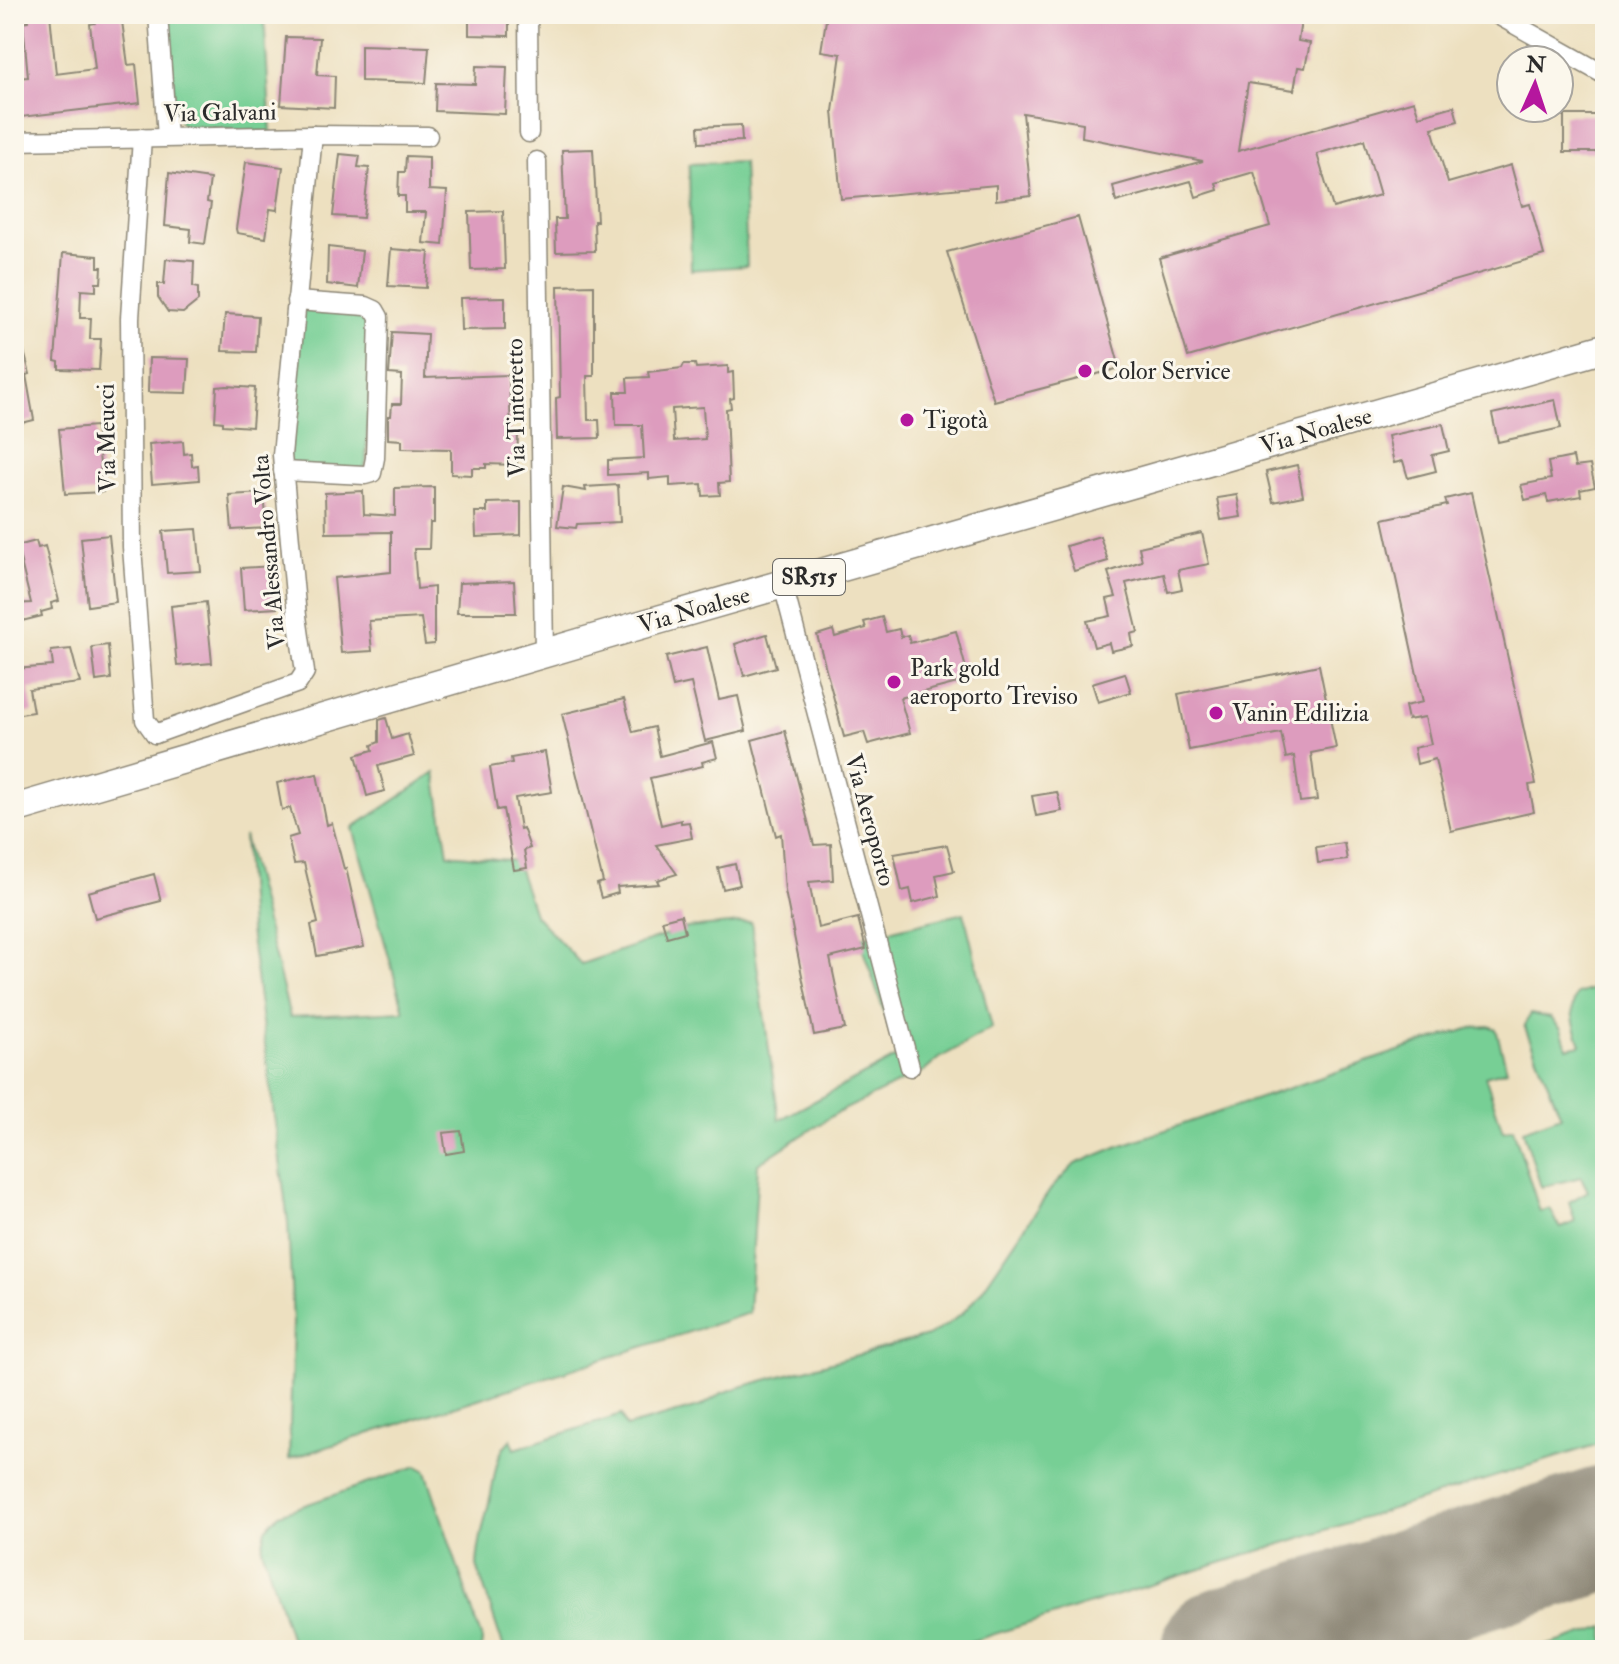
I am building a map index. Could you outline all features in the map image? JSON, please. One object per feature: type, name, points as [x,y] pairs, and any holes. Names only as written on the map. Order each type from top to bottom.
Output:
[{"type":"main road","name":"Via Noalese","points":[[14,809],[1605,348]]},
{"type":"street","points":[[158,14],[167,137]]},
{"type":"street","points":[[528,14],[529,133]]},
{"type":"street","points":[[1496,14],[1605,75]]},
{"type":"street","name":"Via Alessandro Volta","points":[[155,734],[298,683],[305,672],[282,455],[313,135]]},
{"type":"street","name":"Via Galvani","points":[[14,141],[428,136]]},
{"type":"street","name":"Via Meucci","points":[[142,138],[130,318],[132,547],[145,720],[155,734]]},
{"type":"street","name":"Via Tintoretto","points":[[537,161],[544,654]]},
{"type":"street","points":[[283,471],[365,475],[372,473],[375,458],[379,317],[375,310],[366,306],[296,301]]},
{"type":"street","name":"Via Aeroporto","points":[[783,585],[910,1067]]},
{"type":"street","points":[[155,734],[160,766]]},
{"type":"green space","points":[[168,14],[264,14],[271,133],[183,126],[175,114]]},
{"type":"green space","points":[[743,162],[747,266],[691,270],[689,164]]},
{"type":"green space","points":[[301,305],[367,312],[372,319],[366,463],[363,472],[288,466]]},
{"type":"green space","points":[[435,773],[448,854],[516,861],[534,914],[581,964],[687,928],[751,922],[779,1120],[899,1056],[859,938],[964,913],[992,1028],[940,1058],[926,1070],[835,1114],[758,1164],[749,1313],[289,1459],[293,1323],[288,1222],[250,930],[244,836],[290,1017],[404,1011],[353,828]]},
{"type":"green space","points":[[1605,985],[1605,1442],[944,1650],[510,1650],[503,1646],[477,1566],[496,1466],[501,1452],[511,1439],[515,1449],[621,1415],[626,1427],[702,1406],[722,1393],[744,1386],[927,1336],[963,1313],[1051,1189],[1075,1164],[1119,1146],[1419,1044],[1475,1027],[1489,1026],[1496,1029],[1507,1070],[1485,1076],[1503,1131],[1513,1128],[1540,1212],[1550,1208],[1560,1228],[1575,1222],[1569,1202],[1588,1191],[1581,1177],[1541,1187],[1523,1130],[1561,1116],[1524,1025],[1531,1014],[1551,1018],[1561,1029],[1567,1048],[1581,1045],[1573,1020],[1574,1001],[1577,994]]},
{"type":"green space","points":[[417,1466],[426,1471],[482,1640],[481,1650],[294,1650],[262,1548],[266,1529],[279,1514]]},
{"type":"green space","points":[[1605,1627],[1605,1650],[1533,1650]]},
{"type":"building","points":[[27,14],[50,14],[56,74],[95,69],[90,24],[95,23],[94,14],[121,14],[128,65],[136,64],[140,103],[21,117],[16,78],[28,77],[23,22],[28,21]]},
{"type":"building","points":[[469,14],[509,14],[509,36],[469,35]]},
{"type":"building","points":[[827,14],[1302,14],[1298,41],[1310,43],[1305,68],[1298,67],[1294,90],[1248,83],[1238,151],[1414,101],[1419,116],[1454,106],[1458,121],[1432,128],[1448,183],[1511,165],[1522,206],[1530,204],[1544,255],[1188,357],[1159,258],[1270,226],[1254,172],[1216,183],[1218,190],[1196,197],[1191,181],[1116,202],[1113,186],[1203,161],[1082,137],[1083,123],[1023,113],[1031,196],[996,200],[996,185],[841,199],[833,111],[841,54],[821,51]],"holes":[[[1364,140],[1380,195],[1333,208],[1317,154]]]},
{"type":"building","points":[[286,37],[320,38],[317,75],[335,76],[334,108],[281,105]]},
{"type":"building","points":[[361,45],[429,47],[426,83],[361,81]]},
{"type":"building","points":[[476,66],[507,67],[505,114],[435,111],[436,83],[475,84]]},
{"type":"building","points":[[1575,115],[1598,115],[1598,137],[1605,137],[1605,152],[1564,152],[1564,124],[1575,124]]},
{"type":"building","points":[[741,125],[742,141],[699,143],[698,127]]},
{"type":"building","points":[[593,149],[597,221],[594,221],[595,251],[556,252],[555,219],[565,219],[562,150]]},
{"type":"building","points":[[340,154],[360,156],[358,167],[369,168],[363,218],[333,216]]},
{"type":"building","points":[[406,156],[429,157],[429,190],[447,191],[443,245],[423,243],[426,212],[405,212],[405,196],[398,196],[399,172],[405,172]]},
{"type":"building","points":[[246,162],[283,167],[277,210],[270,209],[266,238],[237,233]]},
{"type":"building","points":[[169,173],[210,179],[207,202],[211,203],[205,244],[190,242],[191,229],[165,226]]},
{"type":"building","points":[[503,211],[505,269],[471,270],[469,212]]},
{"type":"building","points":[[1078,217],[1120,368],[994,401],[947,252]]},
{"type":"building","points":[[328,247],[362,251],[358,288],[327,284]]},
{"type":"building","points":[[391,249],[429,252],[426,288],[388,286]]},
{"type":"building","points":[[63,253],[98,256],[98,267],[102,267],[101,283],[96,283],[96,291],[81,290],[80,318],[91,318],[90,339],[101,339],[99,370],[59,369],[59,362],[55,361]]},
{"type":"building","points":[[166,259],[194,261],[193,287],[198,288],[198,301],[183,313],[168,312],[158,297],[158,284],[164,284]]},
{"type":"building","points":[[594,285],[594,376],[587,376],[588,420],[599,420],[600,438],[557,439],[556,398],[560,397],[558,286]]},
{"type":"building","points":[[505,297],[505,329],[461,330],[460,298]]},
{"type":"building","points":[[225,314],[258,316],[256,352],[222,351]]},
{"type":"building","points":[[19,332],[30,374],[26,375],[34,420],[14,425],[14,333]]},
{"type":"building","points":[[392,332],[427,334],[425,378],[509,375],[511,434],[518,434],[517,465],[486,464],[486,468],[472,468],[472,475],[451,474],[451,449],[402,448],[402,440],[388,439],[388,416],[391,416],[392,404],[401,404],[402,375],[389,374]]},
{"type":"building","points":[[149,358],[189,359],[187,393],[148,392]]},
{"type":"building","points":[[684,364],[695,364],[696,368],[728,366],[728,373],[733,372],[734,398],[730,399],[731,408],[726,409],[729,482],[719,483],[720,495],[703,496],[702,484],[670,486],[670,477],[649,479],[649,473],[608,475],[608,460],[644,458],[642,425],[616,425],[615,392],[628,392],[627,378],[649,377],[648,372],[682,368]],"holes":[[[703,407],[705,439],[674,441],[672,409]]]},
{"type":"building","points":[[217,387],[255,388],[252,427],[223,425],[223,422],[215,421]]},
{"type":"building","points":[[1555,400],[1561,428],[1498,442],[1492,414]]},
{"type":"building","points":[[1443,424],[1449,451],[1432,455],[1436,471],[1408,478],[1403,461],[1394,463],[1388,436]]},
{"type":"building","points":[[96,426],[103,492],[65,494],[59,429]]},
{"type":"building","points":[[183,441],[184,454],[191,453],[192,466],[198,465],[199,480],[152,484],[149,444]]},
{"type":"building","points":[[1573,457],[1575,467],[1590,465],[1595,487],[1580,490],[1581,496],[1548,502],[1546,495],[1525,500],[1521,485],[1551,479],[1548,462]]},
{"type":"building","points":[[1297,465],[1303,496],[1273,502],[1266,472]]},
{"type":"building","points":[[618,485],[620,522],[577,524],[576,528],[557,526],[563,487],[586,491],[585,487]]},
{"type":"building","points":[[434,487],[434,523],[430,523],[429,549],[414,549],[417,589],[434,587],[434,644],[425,645],[421,618],[369,621],[372,651],[341,653],[334,578],[391,572],[391,532],[326,533],[325,493],[363,491],[364,514],[395,516],[395,488]]},
{"type":"building","points":[[264,493],[267,528],[232,530],[229,495]]},
{"type":"building","points":[[1471,493],[1536,784],[1529,785],[1534,812],[1451,831],[1435,759],[1417,764],[1414,748],[1431,744],[1425,717],[1408,720],[1405,706],[1423,702],[1383,519],[1447,505],[1445,499]]},
{"type":"building","points":[[1237,495],[1241,517],[1221,520],[1217,498]]},
{"type":"building","points":[[521,502],[521,535],[476,537],[475,512],[487,512],[487,503]]},
{"type":"building","points":[[197,529],[201,571],[167,573],[163,531]]},
{"type":"building","points":[[1202,533],[1209,564],[1178,570],[1182,589],[1168,592],[1164,574],[1126,583],[1138,632],[1131,634],[1133,646],[1111,651],[1109,643],[1094,647],[1087,621],[1111,616],[1107,599],[1116,597],[1108,572],[1142,561],[1139,547]]},
{"type":"building","points":[[109,535],[116,602],[88,606],[81,538]]},
{"type":"building","points":[[1100,536],[1108,561],[1074,571],[1066,546]]},
{"type":"building","points":[[36,541],[38,548],[45,546],[59,601],[51,603],[52,609],[41,612],[42,616],[14,623],[14,604],[31,603],[17,546]]},
{"type":"building","points":[[274,566],[277,608],[244,610],[241,568]]},
{"type":"building","points":[[514,581],[516,613],[457,613],[459,583]]},
{"type":"building","points":[[206,602],[212,663],[177,666],[171,606]]},
{"type":"building","points":[[882,617],[886,632],[899,629],[901,637],[908,635],[910,643],[956,631],[969,680],[900,698],[910,733],[868,744],[864,732],[844,737],[817,635],[833,630],[835,637],[866,628],[864,622]]},
{"type":"building","points":[[767,634],[776,667],[744,676],[735,644]]},
{"type":"building","points":[[108,645],[111,679],[96,681],[92,647]]},
{"type":"building","points":[[707,647],[719,700],[738,696],[746,731],[705,741],[691,683],[673,687],[666,657]]},
{"type":"building","points":[[71,649],[80,683],[29,689],[33,712],[14,715],[14,669],[53,666],[51,651]]},
{"type":"building","points":[[1319,665],[1336,748],[1311,753],[1317,800],[1300,802],[1294,756],[1286,758],[1281,733],[1189,750],[1178,694]]},
{"type":"building","points":[[1125,673],[1131,692],[1098,702],[1092,683]]},
{"type":"building","points":[[624,699],[633,732],[654,727],[660,756],[713,742],[717,758],[702,762],[703,766],[650,778],[661,825],[681,820],[681,823],[689,822],[692,838],[656,845],[677,874],[657,880],[659,884],[617,887],[618,893],[601,898],[597,884],[603,882],[562,714]]},
{"type":"building","points":[[386,718],[392,739],[408,734],[414,756],[378,766],[385,791],[367,796],[356,755],[373,750],[372,745],[379,742],[379,720]]},
{"type":"building","points":[[785,731],[814,845],[831,844],[833,880],[809,882],[818,928],[858,918],[866,949],[830,958],[845,1029],[814,1035],[785,891],[781,834],[776,836],[752,740]]},
{"type":"building","points":[[545,752],[552,792],[515,798],[520,829],[523,828],[530,848],[524,850],[527,868],[514,870],[503,809],[497,810],[490,767],[512,763],[511,758]]},
{"type":"building","points":[[317,774],[327,825],[332,823],[346,868],[364,947],[317,956],[311,925],[318,923],[304,863],[294,864],[288,838],[298,835],[290,808],[282,810],[277,783]]},
{"type":"building","points":[[1057,792],[1062,811],[1036,816],[1032,796]]},
{"type":"building","points":[[1344,843],[1347,860],[1318,863],[1316,847]]},
{"type":"building","points":[[947,845],[954,871],[936,875],[940,896],[913,903],[910,889],[902,891],[894,854]]},
{"type":"building","points":[[735,864],[740,885],[723,889],[718,868]]},
{"type":"building","points":[[154,874],[161,901],[95,918],[88,892]]},
{"type":"building","points":[[681,915],[685,932],[667,937],[662,920]]},
{"type":"building","points":[[461,1131],[464,1151],[446,1154],[443,1133]]},
{"type":"runway","points":[[1223,1650],[1605,1528]]},
{"type":"place","name":"Color Service","points":[[1085,371]]},
{"type":"place","name":"Tigotà","points":[[907,420]]},
{"type":"place","name":"Park gold aeroporto Treviso","points":[[894,682]]},
{"type":"place","name":"Vanin Edilizia","points":[[1216,713]]}]
